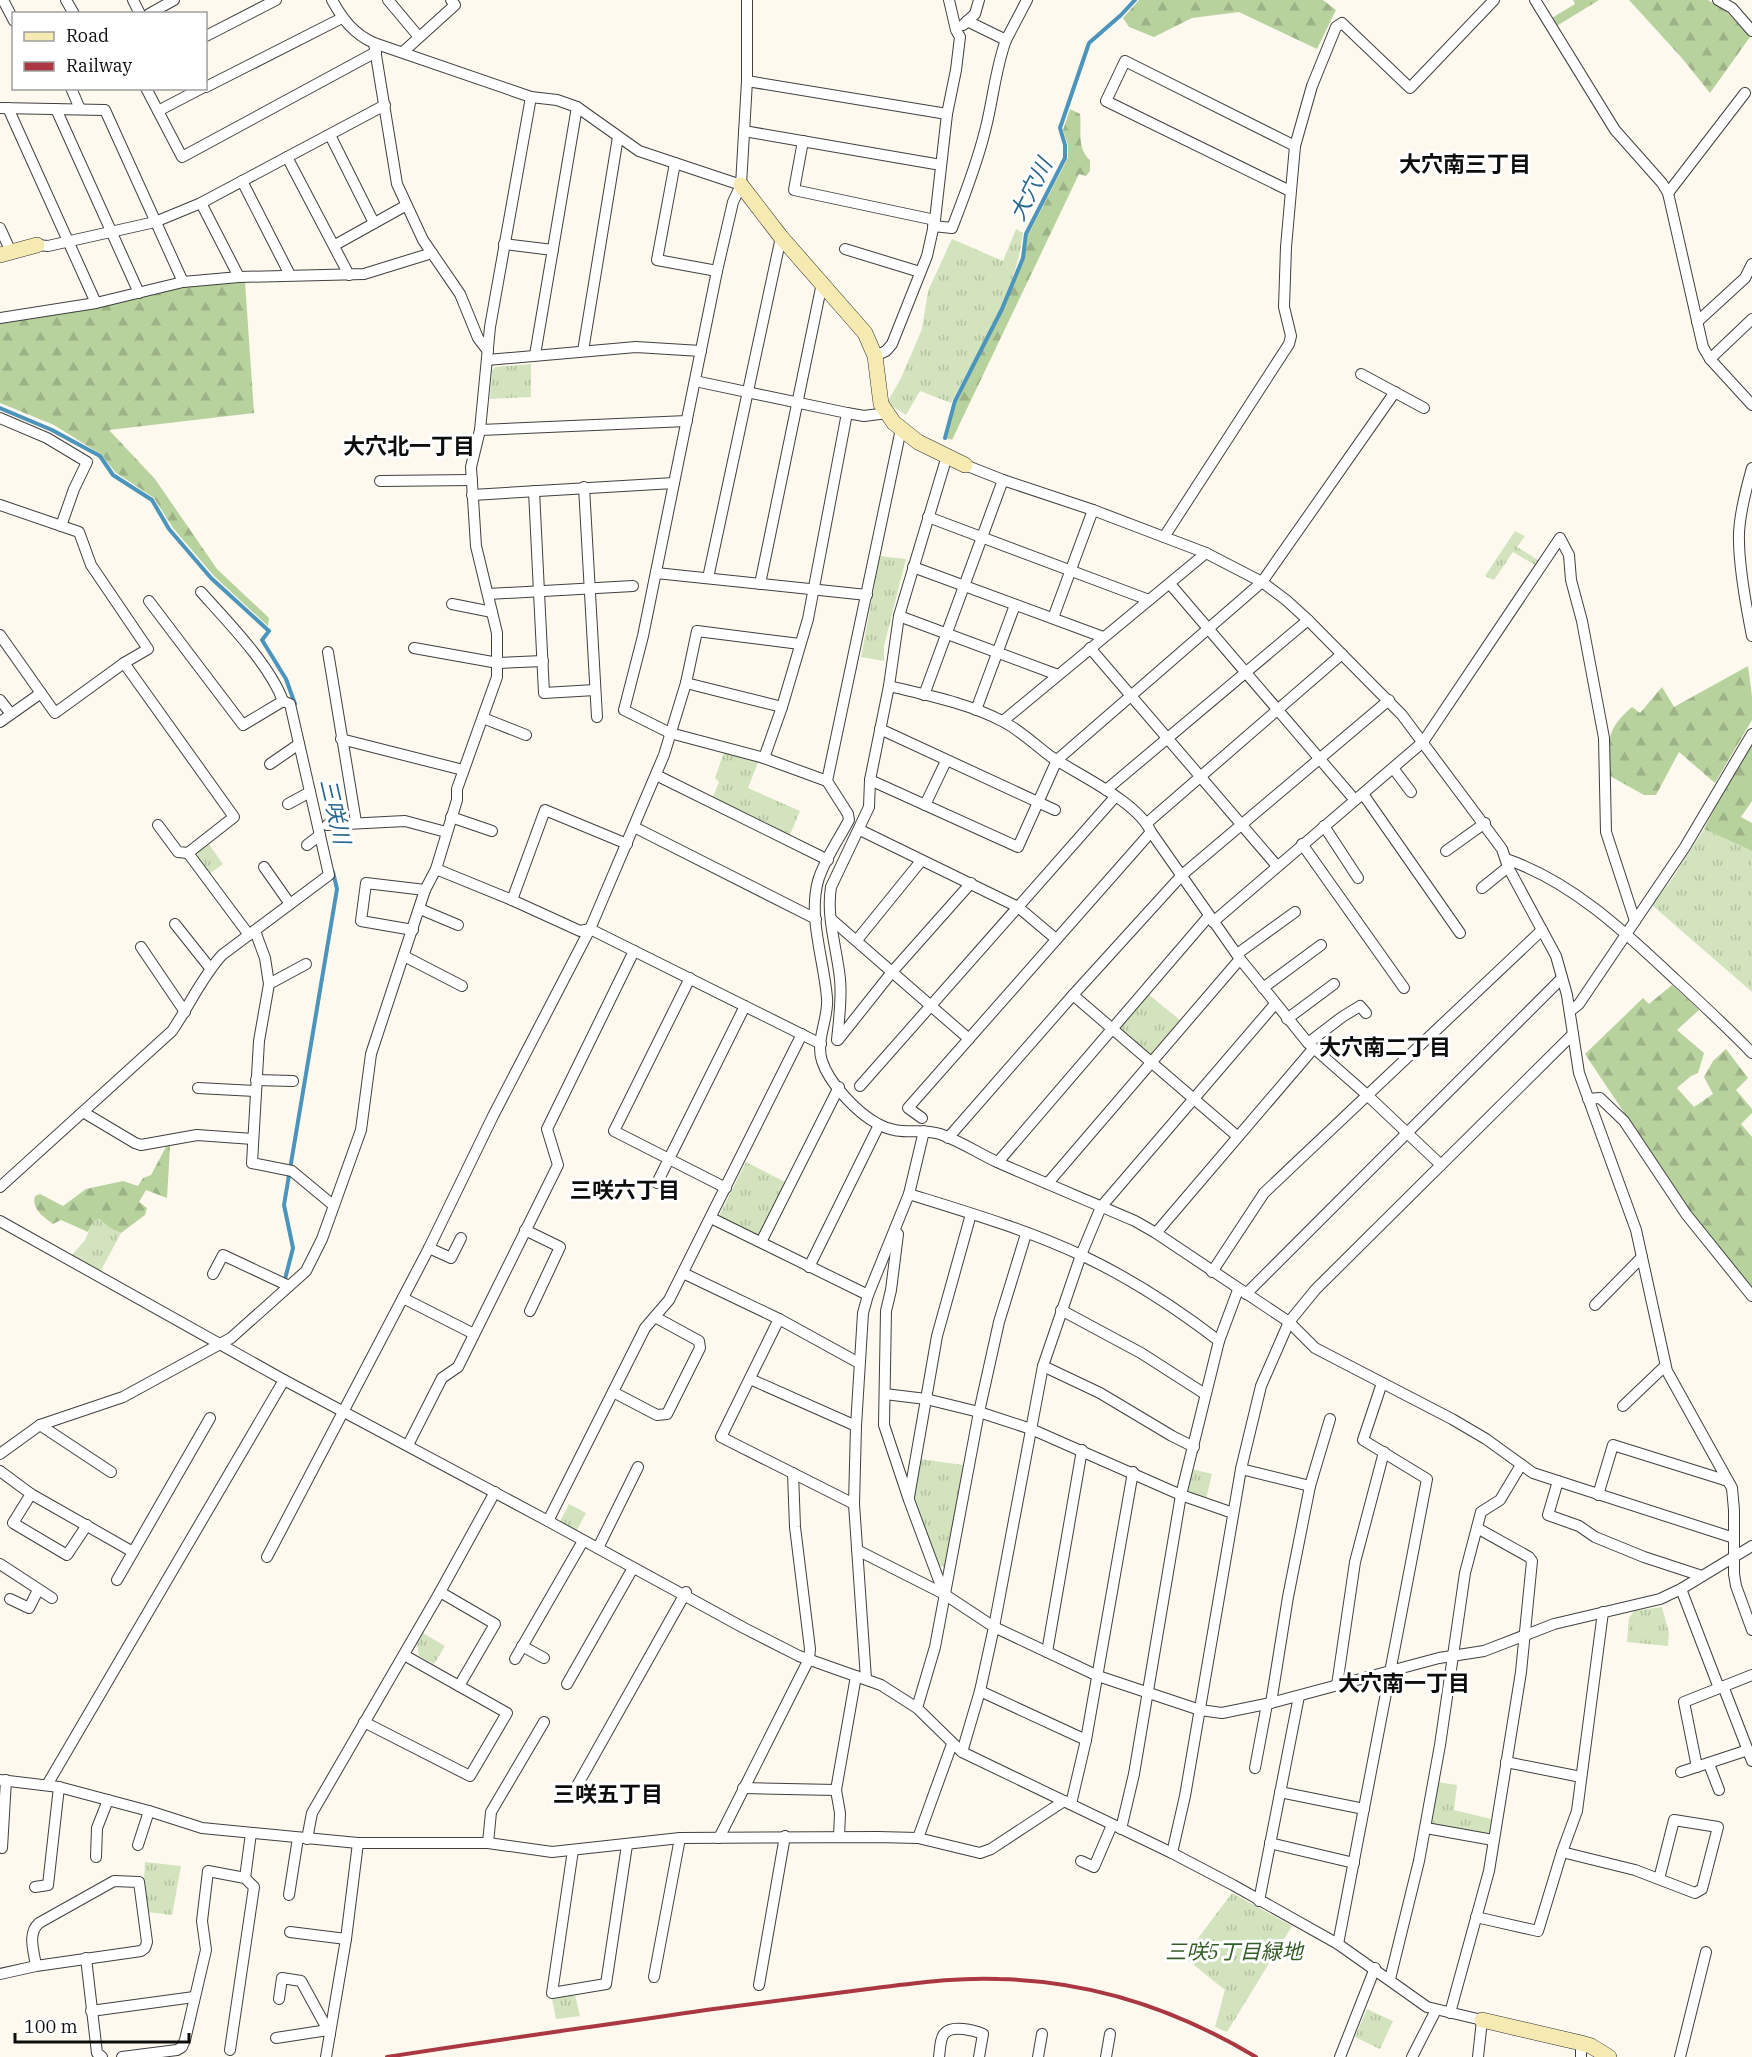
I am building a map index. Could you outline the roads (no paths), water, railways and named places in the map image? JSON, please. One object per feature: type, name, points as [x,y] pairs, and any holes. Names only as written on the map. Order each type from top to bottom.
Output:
[{"type":"street","points":[[3,0],[12,17]]},
{"type":"street","points":[[153,12],[174,0]]},
{"type":"street","points":[[207,35],[276,0]]},
{"type":"street","points":[[332,0],[342,18],[359,36],[375,48],[403,52],[531,97],[557,100],[577,107],[639,151],[741,185],[781,237],[866,333],[875,356],[881,404],[901,429],[918,442],[965,465],[1206,553],[1262,582],[1308,620],[1389,700],[1485,823],[1502,849],[1507,863],[1556,956],[1570,1011],[1579,1073],[1636,1230],[1665,1366],[1728,1480],[1734,1499],[1736,1586],[1748,1604],[1752,1630]]},
{"type":"street","points":[[388,0],[419,37]]},
{"type":"street","points":[[403,52],[455,5],[451,0]]},
{"type":"street","points":[[747,0],[747,81],[741,185],[733,202],[717,271],[643,636],[624,710],[670,732],[764,758],[827,781],[848,814],[849,820],[819,879],[816,895],[816,919],[827,999],[820,1050],[822,1062],[829,1076],[861,1112],[879,1125],[892,1131],[906,1133],[924,1131],[948,1138],[1135,1221],[1289,1322],[1315,1348],[1486,1439],[1533,1473],[1734,1538]]},
{"type":"street","points":[[875,356],[886,351],[892,344],[927,256],[934,223],[947,114],[960,37],[956,30],[949,0]]},
{"type":"street","points":[[956,30],[975,14],[979,0]]},
{"type":"street","points":[[803,141],[794,190],[952,228],[984,134],[997,64],[1006,40],[1027,0]]},
{"type":"street","points":[[1164,537],[1291,336],[1284,308],[1290,191],[1295,146],[1312,86],[1336,27],[1342,23],[1410,88],[1494,0]]},
{"type":"street","points":[[1535,0],[1615,130],[1662,183],[1668,193],[1702,347],[1752,405]]},
{"type":"street","points":[[1718,0],[1732,8],[1752,31]]},
{"type":"street","points":[[207,86],[342,18]]},
{"type":"street","points":[[967,21],[1006,40]]},
{"type":"street","points":[[375,48],[397,184],[405,206],[432,253],[460,294],[478,338],[488,355]]},
{"type":"street","points":[[147,90],[182,157],[375,48]]},
{"type":"street","points":[[1290,191],[1106,100],[1125,61],[1295,146]]},
{"type":"street","points":[[747,81],[947,114]]},
{"type":"street","points":[[72,90],[80,109]]},
{"type":"street","points":[[158,111],[200,90]]},
{"type":"street","points":[[1668,193],[1745,93]]},
{"type":"street","points":[[0,1454],[40,1425],[123,1397],[231,1338],[306,1271],[322,1239],[361,1130],[371,1054],[425,890],[436,869],[463,770],[497,677],[497,633],[476,546],[471,467],[480,430],[504,244],[531,97]]},
{"type":"street","points":[[0,228],[5,253],[37,245],[48,246],[68,242],[155,222],[201,203],[386,105]]},
{"type":"street","points":[[535,355],[577,107]]},
{"type":"street","points":[[96,303],[4,108],[105,110],[183,282]]},
{"type":"street","points":[[56,109],[139,293]]},
{"type":"street","points":[[744,131],[940,165]]},
{"type":"street","points":[[330,135],[374,223]]},
{"type":"street","points":[[583,351],[618,137]]},
{"type":"street","points":[[287,157],[349,275]]},
{"type":"street","points":[[675,163],[657,260],[717,271]]},
{"type":"street","points":[[242,181],[290,275]]},
{"type":"street","points":[[201,203],[239,277]]},
{"type":"street","points":[[335,245],[405,206]]},
{"type":"street","points":[[708,578],[781,237]]},
{"type":"street","points":[[504,244],[553,250]]},
{"type":"street","points":[[845,249],[920,272]]},
{"type":"street","points":[[0,318],[96,303],[183,282],[239,277],[364,274],[432,253]]},
{"type":"street","points":[[1697,322],[1745,278],[1752,264]]},
{"type":"street","points":[[760,584],[822,283]]},
{"type":"street","points":[[1710,359],[1752,319]]},
{"type":"street","points":[[488,355],[535,355],[636,347],[702,351]]},
{"type":"street","points":[[1361,374],[1424,408]]},
{"type":"street","points":[[695,381],[864,416],[887,413]]},
{"type":"street","points":[[870,780],[1018,847],[1058,760],[1262,582],[1395,392]]},
{"type":"street","points":[[764,758],[808,619],[847,413]]},
{"type":"street","points":[[0,418],[47,438],[87,462],[74,489],[61,526]]},
{"type":"street","points":[[480,430],[687,421]]},
{"type":"street","points":[[827,781],[901,429]]},
{"type":"street","points":[[947,456],[899,616],[889,686],[870,780],[869,807],[831,887],[831,919],[840,981],[837,1040],[892,972],[972,883]]},
{"type":"street","points":[[1752,468],[1741,511],[1739,534],[1746,606],[1752,636]]},
{"type":"street","points":[[380,481],[472,480]]},
{"type":"street","points":[[924,695],[1003,480]]},
{"type":"street","points":[[472,495],[674,483]]},
{"type":"street","points":[[584,488],[597,717]]},
{"type":"street","points":[[534,491],[544,693],[596,690]]},
{"type":"street","points":[[0,505],[79,532],[91,565],[148,649],[124,663],[55,713],[0,634]]},
{"type":"street","points":[[1053,618],[1093,510]]},
{"type":"street","points":[[928,517],[1149,600]]},
{"type":"street","points":[[998,1162],[1111,1028],[1211,919],[1423,742],[1560,538],[1569,555],[1571,580],[1582,621],[1604,738],[1606,832],[1635,921]]},
{"type":"street","points":[[1003,721],[1206,553]]},
{"type":"street","points":[[913,567],[1103,637]]},
{"type":"street","points":[[656,573],[867,595]]},
{"type":"street","points":[[1170,584],[1320,759],[1359,797],[1460,933]]},
{"type":"street","points":[[488,594],[633,586]]},
{"type":"street","points":[[0,1187],[171,1031],[210,969],[222,955],[328,875],[322,828],[310,792],[290,704],[283,701],[280,692],[251,649],[201,592]]},
{"type":"street","points":[[149,601],[243,725],[283,701]]},
{"type":"street","points":[[452,604],[492,612]]},
{"type":"street","points":[[976,710],[1016,605]]},
{"type":"street","points":[[899,616],[1058,675]]},
{"type":"street","points":[[860,1086],[1018,907],[1111,793],[1168,738],[1308,620]]},
{"type":"street","points":[[267,1557],[429,1248],[518,1066],[590,928],[656,775],[686,683],[698,631],[800,644]]},
{"type":"street","points":[[414,648],[498,663],[543,662]]},
{"type":"street","points":[[1090,648],[1277,866]]},
{"type":"street","points":[[328,652],[356,822]]},
{"type":"street","points":[[922,1118],[908,1108],[1056,939],[1149,828],[1201,778],[1342,654]]},
{"type":"street","points":[[124,663],[234,817],[188,853],[178,852],[158,825]]},
{"type":"street","points":[[686,683],[782,707]]},
{"type":"street","points":[[889,686],[976,710],[1003,721],[1058,760],[1111,793],[1149,828],[1238,956],[1310,1046],[1366,1094],[1441,1165]]},
{"type":"street","points":[[0,722],[41,693]]},
{"type":"street","points":[[0,700],[11,714]]},
{"type":"street","points":[[948,1138],[1182,875],[1389,700]]},
{"type":"street","points":[[483,718],[526,735]]},
{"type":"street","points":[[880,729],[1055,810]]},
{"type":"street","points":[[1570,1011],[1579,1004],[1685,847],[1752,734]]},
{"type":"street","points":[[341,739],[463,770]]},
{"type":"street","points":[[270,764],[299,744]]},
{"type":"street","points":[[925,805],[946,760]]},
{"type":"street","points":[[1393,768],[1411,792]]},
{"type":"street","points":[[656,775],[828,860]]},
{"type":"street","points":[[288,804],[310,792]]},
{"type":"street","points":[[512,900],[545,810],[627,844]]},
{"type":"street","points":[[451,817],[492,831]]},
{"type":"street","points":[[307,845],[322,828],[356,822],[405,821],[446,832]]},
{"type":"street","points":[[1446,851],[1485,823]]},
{"type":"street","points":[[1324,826],[1358,878]]},
{"type":"street","points":[[634,827],[816,919]]},
{"type":"street","points":[[860,830],[1018,907],[1056,939]]},
{"type":"street","points":[[1302,844],[1404,988]]},
{"type":"street","points":[[188,853],[252,933],[265,958],[269,984],[259,1041],[252,1163],[292,1171],[333,1205]]},
{"type":"street","points":[[857,940],[921,861]]},
{"type":"street","points":[[1482,888],[1507,863]]},
{"type":"street","points":[[1507,863],[1526,866],[1588,903],[1627,934],[1752,1053]]},
{"type":"street","points":[[264,867],[290,904]]},
{"type":"street","points":[[436,869],[580,931],[590,928],[821,1044]]},
{"type":"street","points":[[413,930],[361,921],[366,883],[425,890]]},
{"type":"street","points":[[420,909],[458,925]]},
{"type":"street","points":[[1048,1183],[1238,956],[1295,912]]},
{"type":"street","points":[[831,919],[969,1039]]},
{"type":"street","points":[[175,924],[210,969]]},
{"type":"street","points":[[1212,1272],[1264,1193],[1366,1094],[1542,930]]},
{"type":"street","points":[[1263,988],[1321,945]]},
{"type":"street","points":[[141,947],[185,1012]]},
{"type":"street","points":[[408,1445],[442,1378],[458,1367],[558,1165],[547,1129],[634,951]]},
{"type":"street","points":[[404,956],[462,986]]},
{"type":"street","points":[[269,984],[306,964]]},
{"type":"street","points":[[690,978],[614,1131],[726,1188]]},
{"type":"street","points":[[1081,1861],[1095,1867],[1116,1827],[1134,1774],[1181,1495],[1219,1341],[1242,1292],[1562,978]]},
{"type":"street","points":[[1287,1019],[1334,984]]},
{"type":"street","points":[[1073,995],[1237,1136]]},
{"type":"street","points":[[962,1752],[980,1691],[994,1627],[1043,1366],[1081,1255],[1101,1207],[1275,1004]]},
{"type":"street","points":[[657,1183],[745,1006]]},
{"type":"street","points":[[1156,1233],[1310,1046],[1342,1017],[1360,1006],[1366,1013]]},
{"type":"street","points":[[548,1521],[645,1328],[669,1300],[802,1034]]},
{"type":"street","points":[[1172,1853],[1185,1796],[1241,1469],[1261,1386],[1289,1322],[1316,1289],[1573,1034]]},
{"type":"street","points":[[198,1088],[293,1081]]},
{"type":"street","points":[[761,1242],[838,1088]]},
{"type":"street","points":[[1588,1099],[1600,1098],[1623,1121],[1686,1214],[1752,1296]]},
{"type":"street","points":[[83,1112],[141,1145],[197,1135],[254,1138]]},
{"type":"street","points":[[809,1267],[879,1125]]},
{"type":"street","points":[[839,1837],[840,1813],[836,1790],[861,1678],[854,1504],[863,1313],[909,1194],[924,1131]]},
{"type":"street","points":[[909,1194],[971,1214],[1081,1255],[1131,1281],[1182,1312],[1219,1341]]},
{"type":"street","points":[[909,1500],[937,1336],[971,1214]]},
{"type":"street","points":[[711,1218],[809,1267],[889,1300]]},
{"type":"street","points":[[899,1220],[886,1311],[884,1425],[944,1594]]},
{"type":"street","points":[[0,1221],[284,1380],[685,1594],[744,1628],[809,1659],[881,1685],[917,1708],[962,1752],[1172,1853],[1338,1944],[1427,2007],[1482,2020],[1581,2050],[1591,2046],[1610,2057]]},
{"type":"street","points":[[525,1230],[560,1247],[530,1311]]},
{"type":"street","points":[[917,1708],[935,1647],[979,1412],[999,1322],[1026,1234]]},
{"type":"street","points":[[429,1248],[451,1258],[461,1238]]},
{"type":"street","points":[[213,1274],[223,1255],[289,1286]]},
{"type":"street","points":[[1595,1305],[1642,1257]]},
{"type":"street","points":[[683,1273],[779,1319],[859,1363]]},
{"type":"street","points":[[403,1298],[474,1334]]},
{"type":"street","points":[[1061,1310],[1141,1353],[1205,1394]]},
{"type":"street","points":[[613,1392],[657,1415],[667,1414],[700,1348],[699,1341],[656,1317]]},
{"type":"street","points":[[779,1319],[721,1437],[854,1504]]},
{"type":"street","points":[[1043,1366],[1100,1393],[1194,1447]]},
{"type":"street","points":[[1623,1406],[1665,1366]]},
{"type":"street","points":[[750,1379],[856,1426]]},
{"type":"street","points":[[47,1785],[284,1380]]},
{"type":"street","points":[[1338,1944],[1427,1479],[1363,1440],[1382,1383]]},
{"type":"street","points":[[885,1394],[926,1399],[979,1412],[1031,1429],[1181,1495],[1233,1513]]},
{"type":"street","points":[[117,1580],[210,1418]]},
{"type":"street","points":[[1255,1768],[1310,1486],[1330,1419]]},
{"type":"street","points":[[40,1425],[111,1472]]},
{"type":"street","points":[[1598,1495],[1613,1445],[1728,1480]]},
{"type":"street","points":[[1047,1652],[1082,1450]]},
{"type":"street","points":[[1337,1686],[1355,1562],[1384,1452]]},
{"type":"street","points":[[1390,1979],[1426,1828],[1465,1573],[1481,1512],[1500,1500],[1521,1466]]},
{"type":"street","points":[[598,1548],[638,1467]]},
{"type":"street","points":[[1241,1469],[1310,1486]]},
{"type":"street","points":[[0,1471],[31,1494],[133,1552]]},
{"type":"street","points":[[2,1848],[3,1780],[59,1787],[150,1811],[202,1828],[302,1839],[358,1843],[488,1843],[541,1851],[627,1845],[680,1838],[785,1836],[918,1838],[980,1853],[1068,1803],[1086,1740],[1133,1472]]},
{"type":"street","points":[[719,1838],[809,1659],[810,1650],[795,1527],[793,1473]]},
{"type":"street","points":[[1558,1481],[1548,1515],[1579,1526],[1594,1537],[1644,1557],[1702,1576]]},
{"type":"street","points":[[288,1895],[302,1839],[312,1813],[495,1492]]},
{"type":"street","points":[[31,1494],[13,1523],[67,1555],[87,1525]]},
{"type":"street","points":[[1450,2013],[1489,1871],[1526,1635],[1532,1561],[1529,1557],[1477,1528]]},
{"type":"street","points":[[515,1659],[583,1540]]},
{"type":"street","points":[[857,1550],[944,1594],[994,1627],[1098,1676],[1200,1710],[1222,1713],[1269,1704],[1390,1670],[1484,1651],[1554,1624],[1660,1599],[1752,1546]]},
{"type":"street","points":[[0,1564],[52,1598]]},
{"type":"street","points":[[567,1684],[633,1568]]},
{"type":"street","points":[[1681,1588],[1752,1761]]},
{"type":"street","points":[[10,1599],[29,1608],[38,1590]]},
{"type":"street","points":[[440,1592],[495,1624],[459,1686]]},
{"type":"street","points":[[578,1784],[685,1594]]},
{"type":"street","points":[[1476,1917],[1538,1931],[1577,1811],[1602,1612]]},
{"type":"street","points":[[522,1646],[544,1658]]},
{"type":"street","points":[[364,1722],[470,1776],[507,1713],[404,1655]]},
{"type":"street","points":[[1697,1767],[1684,1702],[1752,1676]]},
{"type":"street","points":[[980,1691],[1086,1740]]},
{"type":"street","points":[[1259,1901],[1299,1696]]},
{"type":"street","points":[[488,1843],[491,1812],[544,1722]]},
{"type":"street","points":[[918,1838],[952,1744]]},
{"type":"street","points":[[1681,1772],[1748,1750]]},
{"type":"street","points":[[1506,1762],[1581,1777]]},
{"type":"street","points":[[1709,1764],[1719,1790]]},
{"type":"street","points":[[35,1887],[48,1885],[59,1787]]},
{"type":"street","points":[[743,1788],[836,1790]]},
{"type":"street","points":[[1280,1792],[1364,1809]]},
{"type":"street","points":[[96,1857],[98,1828],[108,1800]]},
{"type":"street","points":[[138,1845],[150,1811]]},
{"type":"street","points":[[1562,1852],[1635,1870],[1695,1893],[1702,1889],[1718,1827],[1674,1820],[1659,1879]]},
{"type":"street","points":[[1426,1828],[1493,1840]]},
{"type":"street","points":[[245,1878],[251,1833]]},
{"type":"street","points":[[759,1985],[785,1836]]},
{"type":"street","points":[[654,1977],[680,1838]]},
{"type":"street","points":[[326,2057],[346,1939],[358,1843]]},
{"type":"street","points":[[1270,1844],[1354,1863]]},
{"type":"street","points":[[573,1850],[552,1993],[606,1984],[627,1845]]},
{"type":"street","points":[[122,2057],[177,2050],[182,2047],[206,1950],[202,1921],[208,1871],[245,1878],[255,1887],[230,2050]]},
{"type":"street","points":[[0,1974],[36,1966],[141,1951],[146,1948],[139,1882],[114,1881],[39,1923],[33,1928],[31,1934],[36,1966]]},
{"type":"street","points":[[290,1932],[346,1939]]},
{"type":"street","points":[[1680,2057],[1706,1952]]},
{"type":"street","points":[[86,1958],[97,2053],[102,2057]]},
{"type":"street","points":[[1340,2057],[1375,1968]]},
{"type":"street","points":[[279,1999],[282,1978],[302,1981],[329,2032]]},
{"type":"street","points":[[91,2011],[194,1997]]},
{"type":"street","points":[[1412,2057],[1436,2010]]},
{"type":"street","points":[[1478,2057],[1482,2020]]},
{"type":"street","points":[[939,2057],[943,2034],[946,2031],[972,2028],[982,2034],[979,2057]]},
{"type":"street","points":[[276,2038],[329,2032]]},
{"type":"street","points":[[1038,2057],[1042,2034]]},
{"type":"street","points":[[1106,2057],[1110,2034]]},
{"type":"waterway","name":"大穴川","points":[[945,438],[955,401],[1002,309],[1023,258],[1026,234],[1065,158],[1065,145],[1060,128],[1089,43],[1135,0]]},
{"type":"waterway","name":"三咲川","points":[[0,408],[52,430],[100,456],[113,475],[152,500],[169,529],[211,578],[269,631],[262,640],[286,679],[295,704]]},
{"type":"waterway","name":"三咲川","points":[[284,1283],[293,1248],[284,1205],[337,889],[333,872]]},
{"type":"railway","points":[[387,2057],[706,2010],[917,1983],[983,1979],[1067,1985],[1133,2001],[1196,2025],[1256,2057]]},
{"type":"district","name":"大穴南三丁目","points":[[1465,163]]},
{"type":"district","name":"大穴北一丁目","points":[[409,445]]},
{"type":"district","name":"大穴南二丁目","points":[[1385,1046]]},
{"type":"district","name":"三咲六丁目","points":[[625,1189]]},
{"type":"district","name":"大穴南一丁目","points":[[1404,1682]]},
{"type":"district","name":"三咲五丁目","points":[[608,1793]]},
{"type":"park label","name":"三咲5丁目緑地","points":[[1234,1951]]}]
